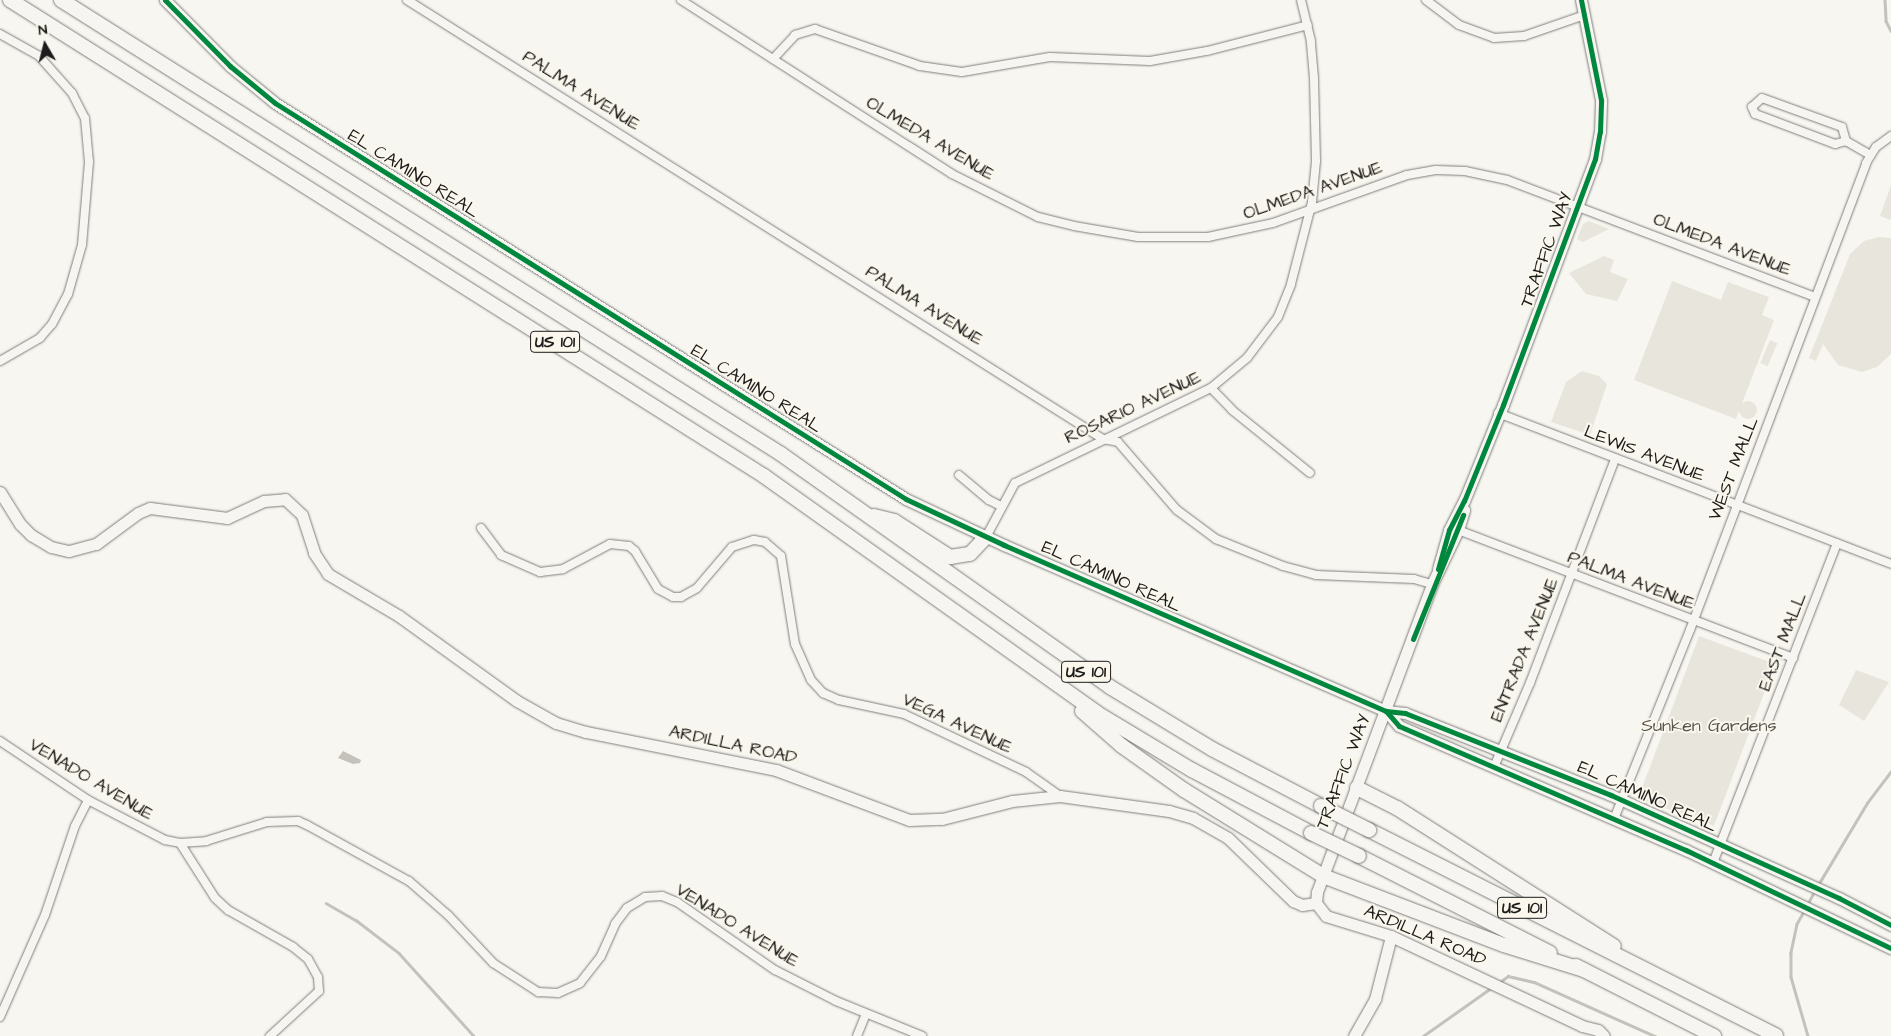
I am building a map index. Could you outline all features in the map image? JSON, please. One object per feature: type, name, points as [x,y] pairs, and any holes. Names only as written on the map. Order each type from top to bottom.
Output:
[{"type":"highway","name":"US 101","points":[[10,0],[726,450],[826,518],[1044,678],[1192,770],[1311,833],[1714,1036]]},
{"type":"highway","name":"US 101","points":[[61,0],[700,402],[866,514],[1110,687],[1212,749],[1776,1036]]},
{"type":"highway","points":[[866,514],[894,522],[950,557],[970,554],[986,537]]},
{"type":"highway","points":[[1044,678],[1122,746],[1218,813],[1324,876],[1504,946],[1584,970]]},
{"type":"highway","points":[[1357,788],[1443,837],[1676,986]]},
{"type":"street","name":"EL CAMINO REAL","points":[[165,0],[251,85],[300,120],[888,489],[986,537],[1386,711],[1405,713],[1623,800],[1822,890],[1891,925]]},
{"type":"street","name":"PALMA AVENUE","points":[[407,0],[1103,439],[1118,442],[1176,510],[1216,539],[1283,566],[1316,575],[1414,579],[1432,584]]},
{"type":"street","name":"OLMEDA AVENUE","points":[[681,0],[952,174],[1038,217],[1107,233],[1172,238],[1243,232],[1310,212],[1407,175],[1443,170],[1494,176],[1815,297]]},
{"type":"street","name":"ROSARIO AVENUE","points":[[986,537],[1011,488],[1021,478],[1211,388],[1247,358],[1278,317],[1291,284],[1310,212],[1316,161],[1316,120],[1308,25],[1301,0]]},
{"type":"street","points":[[1426,0],[1458,26],[1494,38],[1524,36],[1585,15]]},
{"type":"street","name":"TRAFFIC WAY","points":[[1438,569],[1449,530],[1464,501],[1595,159],[1601,116],[1599,85],[1581,0]]},
{"type":"street","points":[[773,59],[795,35],[815,29],[920,66],[962,72],[1050,57],[1150,61],[1207,51],[1308,25]]},
{"type":"street","points":[[0,34],[39,56],[72,92],[85,118],[90,162],[84,231],[68,294],[52,324],[40,338],[0,361]]},
{"type":"street","points":[[1846,141],[1835,144],[1755,114],[1752,107],[1762,98],[1842,127],[1846,141],[1870,155]]},
{"type":"street","name":"WEST MALL","points":[[1614,819],[1694,620],[1870,155],[1891,136]]},
{"type":"street","points":[[1211,388],[1232,410],[1310,472]]},
{"type":"street","name":"LEWIS AVENUE","points":[[1498,413],[1891,564]]},
{"type":"street","name":"ENTRADA AVENUE","points":[[1494,767],[1530,684],[1615,459]]},
{"type":"street","points":[[959,475],[988,500],[1001,506]]},
{"type":"street","name":"ARDILLA ROAD","points":[[0,492],[20,524],[31,535],[51,547],[69,550],[96,544],[138,513],[150,508],[227,518],[264,501],[285,499],[302,515],[314,553],[328,574],[399,616],[516,701],[556,723],[586,732],[776,770],[909,820],[942,819],[1012,801],[1060,796],[1156,808],[1193,818],[1228,838],[1293,901],[1302,905],[1316,903],[1326,916],[1391,936],[1580,1031],[1598,1030],[1604,1036]]},
{"type":"street","name":"TRAFFIC WAY","points":[[1316,903],[1324,876],[1432,584],[1458,530],[1464,501]]},
{"type":"street","name":"VEGA AVENUE","points":[[481,528],[501,555],[540,572],[563,569],[610,544],[629,546],[636,551],[658,589],[673,597],[681,597],[698,588],[732,547],[754,540],[765,542],[781,556],[795,644],[811,680],[822,693],[839,700],[904,714],[1026,772],[1060,796]]},
{"type":"street","name":"PALMA AVENUE","points":[[1458,530],[1571,575],[1793,658]]},
{"type":"street","name":"EAST MALL","points":[[1713,863],[1837,543]]},
{"type":"street","name":"EL CAMINO REAL","points":[[1386,711],[1399,726],[1767,887],[1891,948]]},
{"type":"street","name":"VENADO AVENUE","points":[[0,741],[88,800],[153,834],[180,843],[206,841],[267,822],[298,821],[307,825],[409,881],[448,915],[493,963],[530,989],[546,994],[566,991],[586,977],[601,956],[615,924],[635,901],[655,896],[668,898],[775,970],[866,1014],[922,1036]]},
{"type":"street","points":[[0,1017],[45,915],[75,826],[88,800]]},
{"type":"street","points":[[180,843],[215,898],[228,910],[294,947],[308,959],[318,977],[319,991],[270,1036]]},
{"type":"street","points":[[1354,1036],[1374,999],[1391,936]]},
{"type":"street","points":[[858,1036],[866,1014]]},
{"type":"green space","points":[[1891,185],[1891,220],[1880,216]]},
{"type":"green space","points":[[1589,221],[1609,229],[1583,242],[1577,239],[1583,224]]},
{"type":"green space","points":[[1879,237],[1891,238],[1891,354],[1877,367],[1862,372],[1838,365],[1823,344],[1816,361],[1809,358],[1850,254],[1864,241]]},
{"type":"green space","points":[[1604,256],[1614,260],[1610,272],[1628,279],[1617,301],[1586,294],[1569,273]]},
{"type":"green space","points":[[1672,281],[1721,300],[1728,282],[1769,297],[1762,315],[1774,320],[1736,419],[1634,380]]},
{"type":"green space","points":[[1770,340],[1777,343],[1768,366],[1760,363]]},
{"type":"green space","points":[[1582,371],[1599,376],[1607,384],[1590,435],[1551,422],[1566,382]]},
{"type":"green space","points":[[1748,401],[1754,404],[1757,410],[1754,416],[1748,419],[1742,416],[1739,410],[1742,404]]},
{"type":"green space","name":"Sunken Gardens","points":[[1699,636],[1775,664],[1714,826],[1646,801],[1650,791],[1642,788]]},
{"type":"green space","points":[[1856,670],[1889,682],[1864,721],[1839,705]]},
{"type":"shaded area","points":[[343,751],[361,760],[360,763],[353,764],[338,758]]},
{"type":"waterway","points":[[1885,0],[1886,21],[1891,31]]},
{"type":"waterway","points":[[1818,885],[1867,803],[1891,771]]},
{"type":"waterway","points":[[1807,905],[1815,890]]},
{"type":"waterway","points":[[326,903],[356,920],[399,953],[474,1036]]},
{"type":"waterway","points":[[1805,910],[1797,924],[1791,953],[1791,977],[1808,1036]]},
{"type":"waterway","points":[[1500,982],[1508,976],[1534,982],[1655,1036]]},
{"type":"waterway","points":[[1423,1036],[1491,988]]},
{"type":"cycle path","points":[[165,0],[230,66],[275,103],[906,499],[1004,545],[1386,711],[1405,713],[1611,795],[1839,898],[1891,925]]},
{"type":"cycle path","points":[[1438,569],[1449,530],[1464,501],[1503,405],[1595,159],[1600,132],[1601,100],[1581,0]]},
{"type":"cycle path","points":[[1413,639],[1463,515]]},
{"type":"cycle path","points":[[1386,711],[1399,726],[1686,850],[1891,948]]}]
